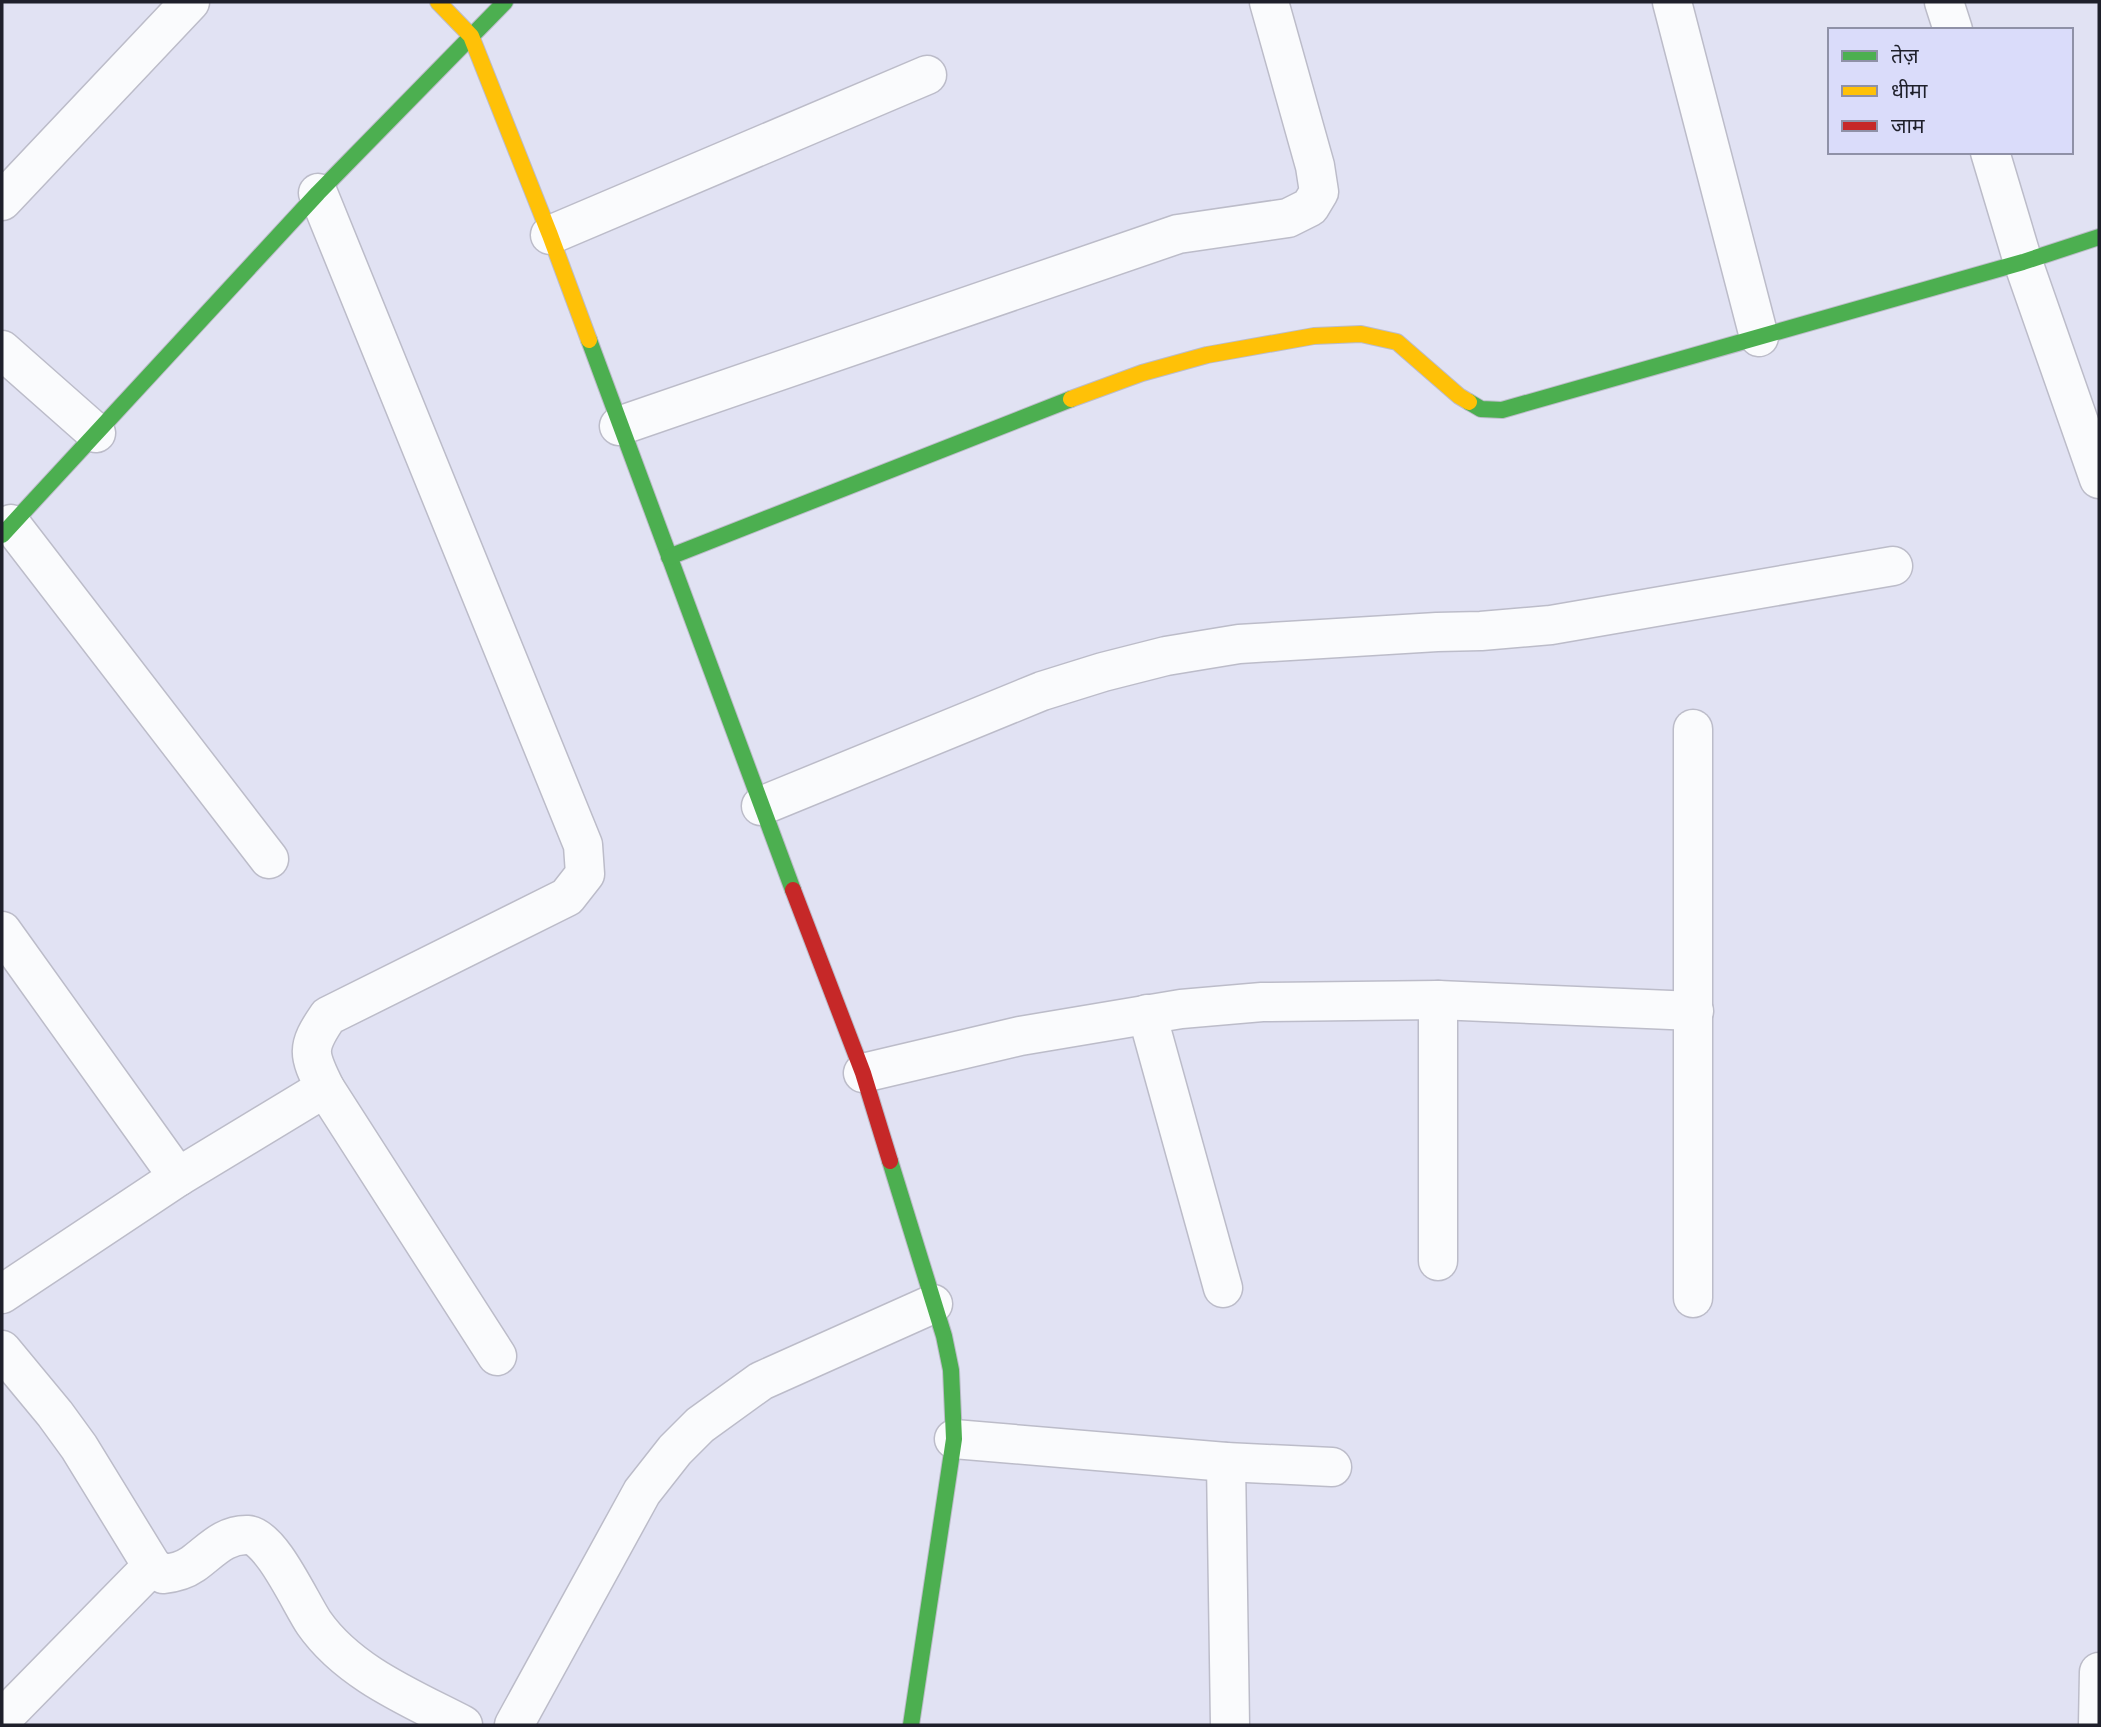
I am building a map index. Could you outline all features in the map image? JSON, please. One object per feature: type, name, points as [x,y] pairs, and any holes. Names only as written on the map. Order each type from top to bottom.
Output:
[{"type":"street","points":[[2,201],[190,2]]},
{"type":"street","points":[[438,2],[471,36],[550,235],[619,426],[863,1073],[944,1336],[950,1370],[954,1439],[911,1725]]},
{"type":"street","points":[[269,859],[7,529],[318,193],[505,2]]},
{"type":"street","points":[[619,426],[1178,234],[1288,218],[1310,207],[1319,192],[1315,166],[1269,2]]},
{"type":"street","points":[[1672,2],[1759,337]]},
{"type":"street","points":[[1944,2],[1952,28]]},
{"type":"street","points":[[550,235],[927,75]]},
{"type":"street","points":[[1991,154],[2023,262],[2099,479]]},
{"type":"street","points":[[318,193],[583,845],[585,874],[567,897],[328,1016],[313,1039],[313,1064],[325,1088],[496,1356]]},
{"type":"street","points":[[669,557],[1065,401],[1142,373],[1207,355],[1314,335],[1360,334],[1397,342],[1459,396],[1481,409],[1502,410],[2023,262],[2099,237]]},
{"type":"street","points":[[2,350],[96,433]]},
{"type":"street","points":[[761,806],[1042,691],[1166,656],[1240,644],[1550,625],[1893,566]]},
{"type":"street","points":[[1693,729],[1693,1298]]},
{"type":"street","points":[[2,931],[178,1177]]},
{"type":"street","points":[[863,1073],[1020,1036],[1147,1014],[1262,1002],[1438,1000],[1694,1012]]},
{"type":"street","points":[[1437,1261],[1438,1000]]},
{"type":"street","points":[[1147,1014],[1223,1288]]},
{"type":"street","points":[[2,1294],[178,1177],[325,1088]]},
{"type":"street","points":[[514,1725],[642,1492],[675,1450],[700,1425],[761,1381],[933,1304]]},
{"type":"street","points":[[2,1350],[79,1447],[152,1566],[163,1574],[177,1572],[192,1564],[216,1544],[235,1536],[251,1535],[265,1544],[314,1623],[333,1646],[391,1687],[463,1725]]},
{"type":"street","points":[[954,1439],[1226,1462],[1332,1467]]},
{"type":"street","points":[[1226,1462],[1230,1725]]},
{"type":"street","points":[[2,1718],[152,1566]]},
{"type":"street","points":[[2098,1725],[2099,1672]]},
{"type":"traffic: fast","points":[[2,535],[318,193],[505,2]]},
{"type":"traffic: fast","points":[[1469,402],[1481,409],[1502,410],[2023,262],[2099,237]]},
{"type":"traffic: fast","points":[[589,340],[793,890]]},
{"type":"traffic: fast","points":[[669,557],[1071,399]]},
{"type":"traffic: fast","points":[[890,1161],[944,1336],[951,1370],[954,1439],[911,1725]]},
{"type":"traffic: slow","points":[[438,2],[471,36],[589,340]]},
{"type":"traffic: slow","points":[[1071,399],[1142,373],[1207,355],[1314,336],[1361,334],[1397,342],[1469,402]]},
{"type":"traffic: jam","points":[[793,890],[863,1073],[890,1161]]}]
